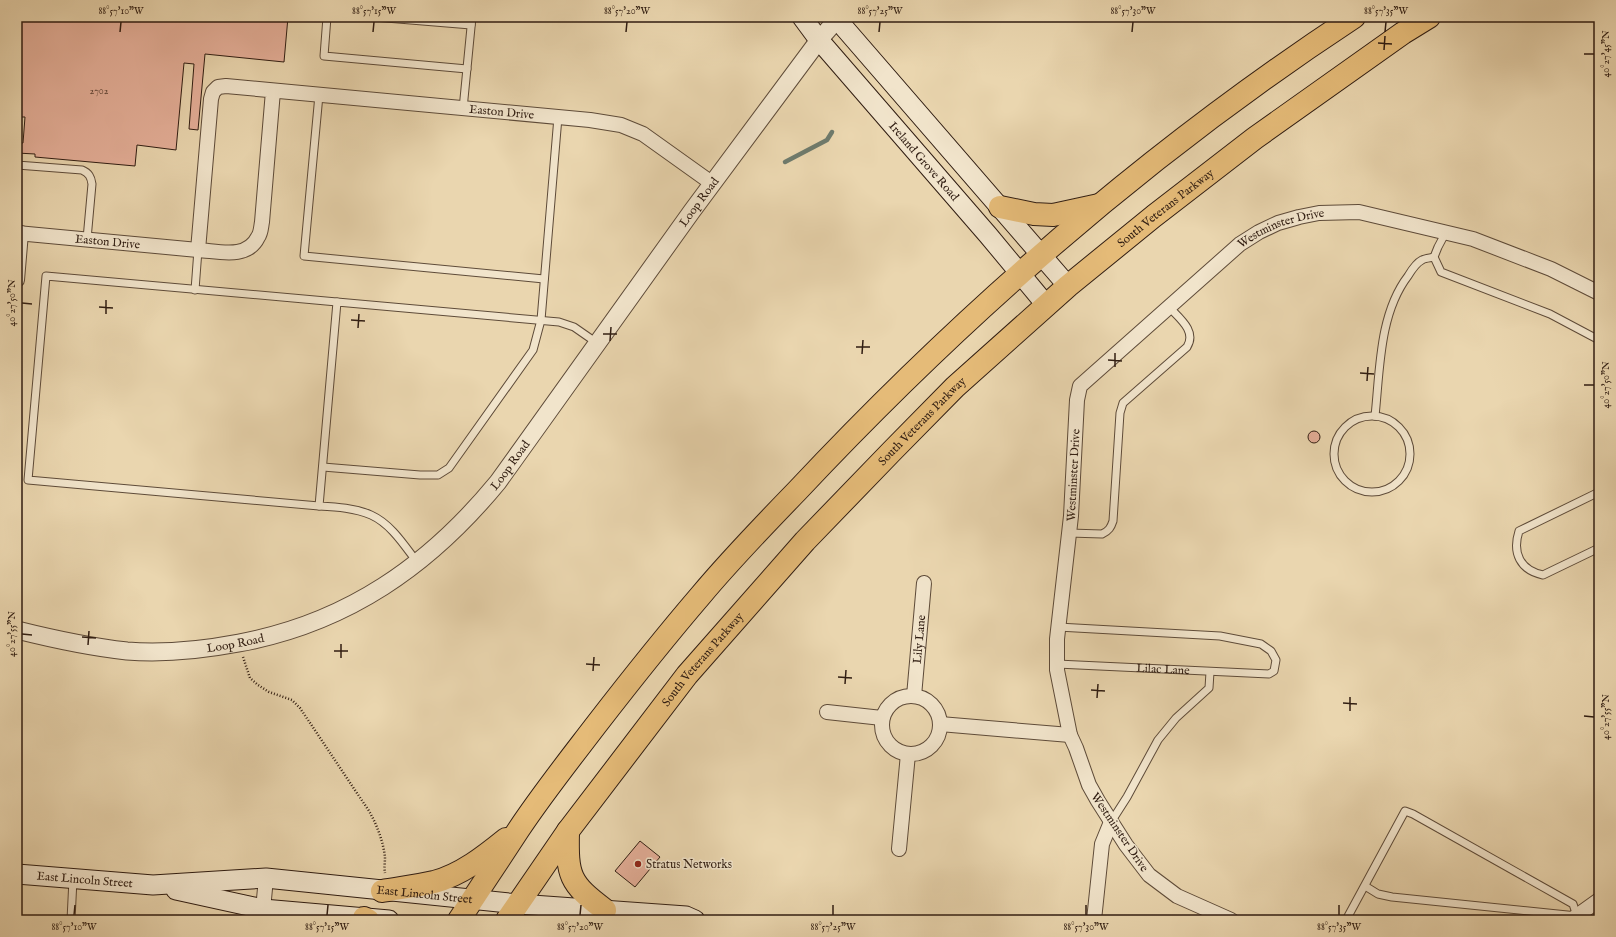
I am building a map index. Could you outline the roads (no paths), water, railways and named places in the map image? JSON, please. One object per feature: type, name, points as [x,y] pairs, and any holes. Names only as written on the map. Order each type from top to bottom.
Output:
[{"type":"highway","points":[[459,920],[519,828],[637,672],[731,560],[855,429],[936,351],[1020,274],[1102,204],[1184,138],[1270,75],[1354,17]]},
{"type":"highway","name":"South Veterans Parkway","points":[[513,912],[568,831],[687,675],[800,547],[892,450],[955,387],[1068,286],[1154,216],[1255,138],[1429,17]]},
{"type":"highway","points":[[1000,207],[1034,214],[1053,216],[1102,204]]},
{"type":"highway","points":[[384,884],[436,882],[457,873],[474,863],[519,828]]},
{"type":"highway","points":[[568,831],[568,861],[572,877],[586,896],[605,910]]},
{"type":"main road","name":"Ireland Grove Road","points":[[802,17],[819,40],[988,235],[1047,306]]},
{"type":"main road","points":[[837,18],[1000,207],[1040,256],[1068,286]]},
{"type":"main road","name":"East Lincoln Street","points":[[17,874],[153,885],[266,878],[384,884],[473,899],[513,912],[605,910],[686,916],[695,920]]},
{"type":"main road","name":"East Lincoln Street","points":[[153,885],[263,915],[389,920]]},
{"type":"street","name":"Loop Road","points":[[17,630],[81,644],[127,651],[166,652],[219,647],[262,639],[329,616],[399,577],[452,533],[498,482],[692,211],[837,18]]},
{"type":"street","name":"Easton Drive","points":[[198,250],[210,99],[213,92],[218,87],[226,86],[463,108],[558,117],[621,125],[643,134],[713,184]]},
{"type":"street","name":"Easton Drive","points":[[19,233],[233,253],[244,251],[252,246],[259,236],[262,222],[273,91]]},
{"type":"street","name":"Westminster Drive","points":[[1231,920],[1177,896],[1149,875],[1111,822],[1089,785],[1070,735],[1057,670],[1058,627],[1069,533],[1077,400],[1080,386],[1240,244],[1259,232],[1278,223],[1319,213],[1359,212],[1446,232],[1486,243],[1551,269],[1599,293]]},
{"type":"street","points":[[17,280],[19,233]]},
{"type":"street","name":"Lily Lane","points":[[914,696],[924,583]]},
{"type":"street","points":[[905,696],[914,696],[929,702],[935,708],[939,716],[939,734],[934,743],[927,750],[918,754],[908,754],[898,752],[890,746],[884,738],[882,718],[885,710],[897,699],[905,696]]},
{"type":"street","points":[[827,712],[882,718]]},
{"type":"street","points":[[940,724],[1070,735]]},
{"type":"street","points":[[899,849],[908,754]]},
{"type":"street","points":[[1094,920],[1102,844],[1111,822]]},
{"type":"street","points":[[263,915],[266,878]]},
{"type":"street","points":[[1574,918],[1599,900]]},
{"type":"lane","points":[[327,17],[324,56],[467,69]]},
{"type":"lane","points":[[374,17],[471,26]]},
{"type":"lane","points":[[463,108],[472,17]]},
{"type":"lane","points":[[319,95],[304,256],[544,279]]},
{"type":"lane","points":[[323,467],[420,475],[438,475],[449,468],[533,350],[541,320],[558,117]]},
{"type":"lane","points":[[17,165],[82,170],[88,172],[92,184],[87,239]]},
{"type":"lane","points":[[1446,232],[1434,257],[1441,272],[1550,314],[1599,340]]},
{"type":"lane","points":[[195,290],[198,250]]},
{"type":"lane","points":[[1375,416],[1384,338],[1391,306],[1404,280],[1413,269],[1422,260],[1434,257]]},
{"type":"lane","points":[[418,562],[385,524],[372,515],[344,508],[28,480],[46,276],[541,320],[567,324],[574,327],[597,343]]},
{"type":"lane","points":[[319,506],[337,302]]},
{"type":"lane","points":[[1069,533],[1102,534],[1107,532],[1111,527],[1113,521],[1120,413],[1123,403],[1187,347],[1190,342],[1190,330],[1169,307]]},
{"type":"lane","points":[[1375,416],[1386,418],[1396,424],[1404,432],[1408,442],[1410,458],[1405,473],[1398,482],[1389,488],[1378,491],[1367,491],[1356,488],[1346,482],[1339,472],[1335,461],[1334,450],[1337,438],[1344,428],[1353,421],[1364,417],[1375,416]]},
{"type":"lane","points":[[1599,492],[1519,531],[1516,545],[1522,564],[1535,573],[1543,575],[1599,548]]},
{"type":"lane","name":"Lilac Lane","points":[[1057,664],[1269,674],[1274,671],[1276,660],[1271,651],[1261,644],[1220,636],[1058,627]]},
{"type":"lane","points":[[1111,822],[1127,797],[1158,740],[1176,718],[1208,688],[1210,672]]},
{"type":"lane","points":[[1346,920],[1405,811],[1413,814],[1573,904],[1574,918],[1392,897],[1378,894],[1365,886]]},
{"type":"lane","points":[[71,920],[73,879]]},
{"type":"waterway","points":[[785,162],[827,140],[832,132]]},
{"type":"place","name":"Stratus Networks","points":[[638,864]]}]
